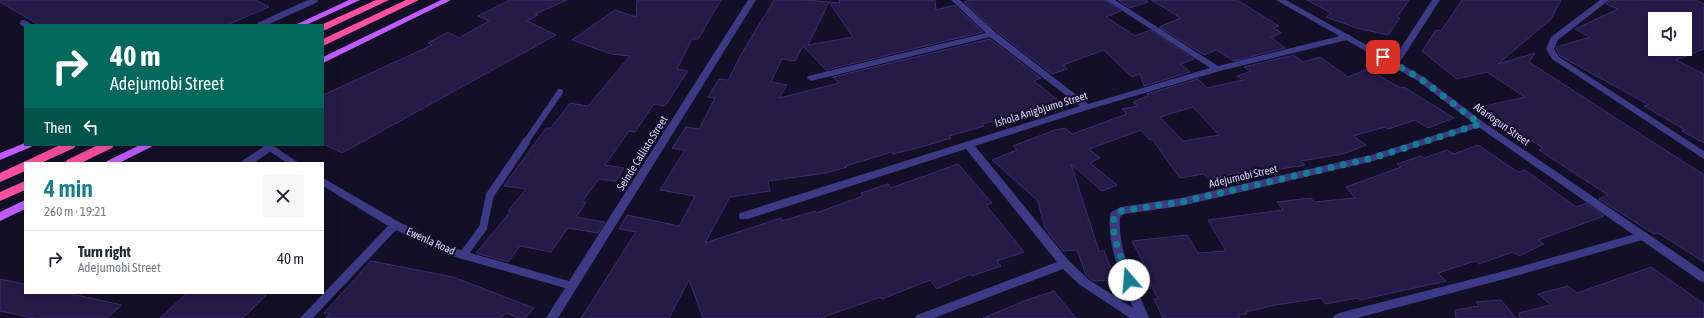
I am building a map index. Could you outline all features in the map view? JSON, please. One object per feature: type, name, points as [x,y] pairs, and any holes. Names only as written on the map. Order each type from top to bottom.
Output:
[{"type":"highway","points":[[324,28],[384,0]]},
{"type":"highway","points":[[324,43],[414,0]]},
{"type":"highway","points":[[34,162],[68,146]]},
{"type":"highway","points":[[73,162],[106,146]]},
{"type":"highway","points":[[0,178],[24,166]]},
{"type":"highway","points":[[0,197],[24,185]]},
{"type":"main road","points":[[301,24],[356,0]]},
{"type":"main road","points":[[324,60],[447,0]]},
{"type":"main road","points":[[0,157],[26,146]]},
{"type":"main road","points":[[113,162],[146,146]]},
{"type":"main road","points":[[0,216],[24,204]]},
{"type":"street","name":"Seinde Callisto Street","points":[[552,318],[752,0]]},
{"type":"street","points":[[955,0],[992,34],[1087,107]]},
{"type":"street","points":[[1110,0],[1217,69]]},
{"type":"street","name":"Afariogun Street","points":[[1280,0],[1395,63],[1421,79],[1480,124],[1704,278]]},
{"type":"street","points":[[1395,63],[1436,0]]},
{"type":"street","points":[[1605,0],[1554,39],[1550,49],[1556,59],[1704,156]]},
{"type":"street","points":[[811,78],[992,34]]},
{"type":"street","name":"Ishola Anigbjumo Street","points":[[744,216],[1087,107],[1217,69],[1348,37]]},
{"type":"street","name":"Adejumobi Street","points":[[1142,318],[1115,236],[1113,220],[1115,214],[1121,211],[1141,207],[1181,202],[1373,158],[1480,124]]},
{"type":"street","points":[[968,144],[1065,264],[1084,282],[1139,318]]},
{"type":"street","points":[[267,146],[292,162]]},
{"type":"street","name":"Ewenla Road","points":[[324,182],[395,225],[449,251],[572,286]]},
{"type":"street","points":[[306,318],[395,225]]},
{"type":"street","points":[[1339,318],[1512,273],[1642,236]]},
{"type":"street","points":[[921,318],[1065,264]]},
{"type":"lane","points":[[301,0],[307,4]]},
{"type":"lane","points":[[262,24],[315,0]]},
{"type":"lane","points":[[463,255],[483,228],[490,195],[560,92]]},
{"type":"lane","points":[[247,162],[267,146]]},
{"type":"building","points":[[0,0],[256,0],[269,7],[229,24],[37,24],[0,2]]},
{"type":"building","points":[[510,0],[567,0],[535,14],[538,15],[527,21],[556,35],[342,153],[324,144],[324,95],[432,45],[428,43],[448,32],[459,38],[489,21],[478,16]]},
{"type":"building","points":[[637,0],[721,0],[698,39],[692,39],[677,69],[688,71],[665,106],[654,104],[635,132],[629,131],[605,165],[624,168],[616,181],[599,179],[582,202],[586,203],[576,217],[605,222],[598,233],[568,228],[551,252],[520,246],[508,262],[476,253],[511,211],[508,211],[526,189],[504,186],[546,128],[551,128],[570,103],[588,106],[630,56],[611,54],[572,40],[615,10],[636,17]]},
{"type":"building","points":[[774,0],[805,0],[829,2],[840,3],[839,0],[935,0],[936,10],[954,5],[983,32],[826,70],[803,46],[795,61],[782,59],[771,82],[787,85],[779,98],[839,83],[833,77],[990,39],[1041,78],[1034,81],[1061,103],[1012,119],[1010,117],[982,124],[984,126],[949,136],[951,138],[893,154],[892,152],[826,173],[768,181],[770,191],[730,197],[705,243],[781,218],[782,221],[815,211],[816,213],[863,196],[861,193],[888,184],[891,188],[958,164],[992,203],[986,205],[1024,252],[997,261],[1001,266],[972,276],[971,274],[937,289],[930,280],[882,299],[881,297],[820,318],[703,318],[689,280],[669,318],[581,318],[636,232],[619,229],[627,215],[679,226],[695,196],[660,190],[685,150],[672,148],[686,127],[699,129],[715,98],[708,97],[719,79],[728,80]],"holes":[[[829,2],[853,37],[808,45]]]},
{"type":"building","points":[[969,0],[1105,0],[1121,11],[1106,17],[1135,36],[1150,30],[1194,59],[1181,64],[1190,72],[1144,86],[1140,74],[1132,77],[1104,50],[1063,65],[1067,69],[1052,74],[996,31],[964,2]]},
{"type":"building","points":[[1118,0],[1147,0],[1148,2],[1130,8]]},
{"type":"building","points":[[1151,0],[1237,0],[1279,26],[1273,28],[1282,33],[1271,37],[1285,48],[1234,61],[1216,50],[1204,55],[1159,27],[1181,18]]},
{"type":"building","points":[[1307,0],[1409,0],[1397,17],[1400,18],[1388,35],[1357,28],[1326,17],[1331,13]]},
{"type":"building","points":[[1462,0],[1561,0],[1551,19],[1498,64],[1535,53],[1529,62],[1704,175],[1704,262],[1658,233],[1654,234],[1599,199],[1608,195],[1539,150],[1543,148],[1480,107],[1525,97],[1487,72],[1457,79],[1422,51],[1436,30],[1441,31]]},
{"type":"building","points":[[1610,0],[1696,0],[1704,4],[1704,49],[1692,54],[1692,12],[1648,12],[1648,56],[1686,56],[1676,60],[1704,74],[1704,143],[1682,131],[1685,130],[1644,106],[1649,105],[1560,56],[1556,49],[1557,47],[1590,37],[1575,29],[1618,9],[1606,4]]},
{"type":"building","points":[[1294,55],[1303,62],[1320,57],[1348,77],[1367,69],[1401,88],[1404,87],[1454,118],[1428,128],[1415,120],[1388,129],[1385,127],[1353,136],[1366,145],[1343,154],[1301,161],[1305,165],[1274,170],[1271,167],[1208,179],[1204,174],[1180,178],[1152,139],[1150,140],[1141,130],[1089,149],[1100,158],[1090,163],[1117,185],[1102,191],[1071,164],[1099,251],[1104,251],[1115,280],[1094,281],[1086,275],[1077,250],[1063,251],[1049,234],[1047,229],[1045,229],[1038,201],[992,160],[1017,150],[1013,146],[1055,130],[1065,128],[1072,134],[1127,114],[1122,109],[1138,106],[1133,102],[1148,96],[1147,94],[1198,79],[1207,88],[1243,80],[1237,76],[1251,71],[1244,67]],"holes":[[[1193,107],[1219,135],[1183,141],[1160,117]]]},
{"type":"building","points":[[1478,145],[1518,172],[1525,170],[1576,207],[1586,203],[1604,216],[1538,240],[1544,244],[1519,256],[1513,252],[1479,264],[1475,261],[1438,273],[1446,281],[1360,300],[1358,298],[1325,304],[1321,298],[1275,305],[1246,312],[1247,314],[1238,315],[1240,318],[1163,318],[1154,299],[1158,299],[1144,271],[1147,270],[1132,241],[1187,235],[1198,253],[1226,251],[1208,220],[1283,210],[1277,202],[1311,198],[1314,202],[1355,198],[1346,187],[1401,167],[1397,164],[1421,156],[1424,158],[1447,150],[1454,154]]},
{"type":"building","points":[[371,261],[453,277],[534,308],[525,318],[519,318],[506,313],[501,318],[326,318],[329,314],[324,313]]},
{"type":"building","points":[[1651,267],[1704,304],[1704,318],[1520,318],[1519,313],[1551,305],[1538,294],[1568,286],[1577,293]]},
{"type":"building","points":[[0,279],[24,284],[24,294],[72,294],[122,305],[107,318],[34,318],[0,311]]},
{"type":"building","points":[[1054,291],[1076,318],[983,318],[1024,301]]},
{"type":"building","points":[[186,294],[267,294],[243,318],[160,318]]},
{"type":"building","points":[[1501,300],[1516,318],[1456,318],[1455,310],[1479,306],[1476,302]]},
{"type":"route","points":[[1129,280],[1115,236],[1113,220],[1115,214],[1121,211],[1181,202],[1373,158],[1480,124],[1421,79],[1383,57]]}]
